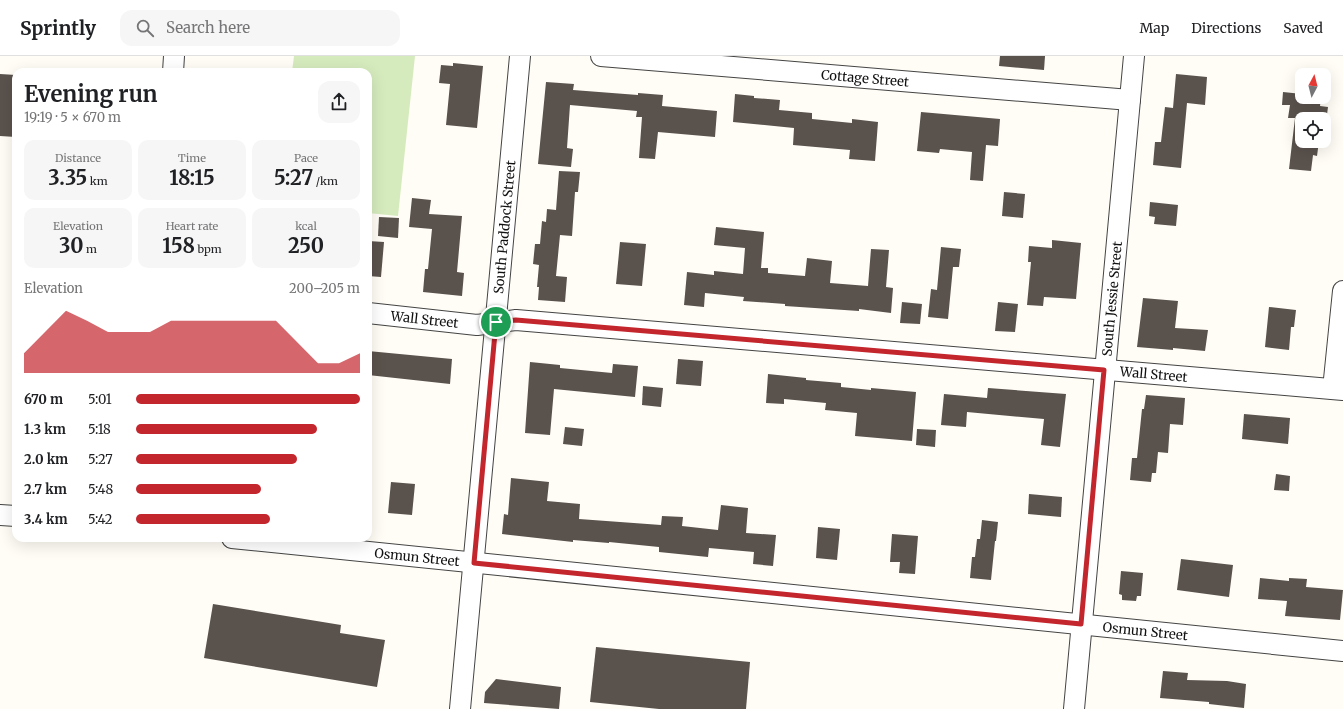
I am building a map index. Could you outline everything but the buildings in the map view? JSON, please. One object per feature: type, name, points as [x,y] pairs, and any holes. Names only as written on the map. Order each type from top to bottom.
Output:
[{"type":"street","points":[[173,68],[174,56]]},
{"type":"street","name":"South Paddock Street","points":[[460,709],[520,56]]},
{"type":"street","name":"Cottage Street","points":[[601,56],[1130,100]]},
{"type":"street","name":"South Jessie Street","points":[[1074,709],[1134,56]]},
{"type":"street","points":[[1338,389],[1343,291]]},
{"type":"street","name":"Wall Street","points":[[372,313],[478,325],[524,320],[1338,389]]},
{"type":"street","points":[[0,515],[12,516]]},
{"type":"street","name":"Osmun Street","points":[[271,542],[1343,651]]},
{"type":"green space","points":[[294,56],[415,56],[398,216],[372,213],[372,68],[292,68]]},
{"type":"route","points":[[516,320],[1104,370],[1081,624],[474,563],[496,322],[516,320]]}]
